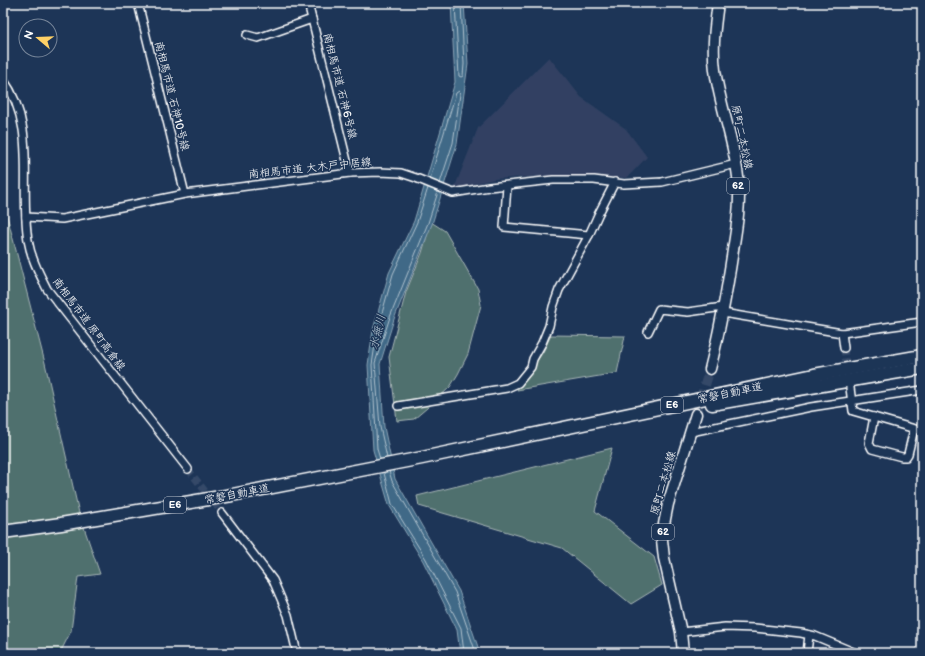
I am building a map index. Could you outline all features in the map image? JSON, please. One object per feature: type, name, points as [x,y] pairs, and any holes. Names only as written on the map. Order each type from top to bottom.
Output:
[{"type":"highway","name":"常磐自動車道","points":[[422,458],[807,376],[922,356]]},
{"type":"highway","name":"常磐自動車道","points":[[3,532],[156,509],[753,397],[922,368]]},
{"type":"main road","name":"原町二本松線","points":[[710,370],[723,310],[737,226],[739,192],[736,164],[715,71],[714,28],[718,3]]},
{"type":"main road","name":"原町二本松線","points":[[683,653],[681,632],[664,558],[662,540],[668,504],[696,414]]},
{"type":"street","name":"南相馬市道 石神10号線","points":[[138,3],[185,194]]},
{"type":"street","name":"南相馬市道 石神6号線","points":[[308,3],[350,173]]},
{"type":"street","points":[[247,35],[258,38],[312,20]]},
{"type":"street","name":"南相馬市道 原町高倉線","points":[[3,79],[16,104],[24,129],[26,217],[28,240],[34,262],[47,289],[188,469]]},
{"type":"street","name":"南相馬市道 大木戸中居線","points":[[26,217],[62,219],[185,194],[350,173],[400,173],[453,193],[489,187],[573,180],[641,184],[662,182],[736,164]]},
{"type":"street","points":[[398,406],[507,388],[518,383],[531,367],[533,359],[549,326],[553,307],[559,290],[589,235],[615,182]]},
{"type":"street","points":[[507,186],[504,227],[589,235]]},
{"type":"street","points":[[648,332],[659,309],[688,312],[723,310],[842,333],[922,322]]},
{"type":"street","points":[[842,333],[844,348]]},
{"type":"street","points":[[850,388],[853,411],[922,431]]},
{"type":"street","points":[[691,432],[811,407],[852,402],[922,390]]},
{"type":"street","points":[[874,417],[869,443],[872,449],[906,457],[914,429]]},
{"type":"street","points":[[222,513],[273,580],[288,615],[298,653]]},
{"type":"street","points":[[681,632],[725,627],[785,631],[809,635],[856,653]]},
{"type":"street","points":[[807,653],[809,635]]},
{"type":"shaded area","points":[[549,57],[581,97],[626,129],[647,157],[627,178],[547,176],[495,179],[454,189],[478,128]]},
{"type":"green space","points":[[3,200],[45,363],[79,513],[100,574],[78,577],[71,631],[60,653],[3,653]]},
{"type":"green space","points":[[431,222],[445,231],[478,289],[481,305],[468,354],[450,387],[414,419],[397,421],[389,357],[406,292],[422,253]]},
{"type":"green space","points":[[551,335],[625,336],[617,373],[517,390],[543,352]]},
{"type":"green space","points":[[612,448],[595,511],[654,557],[662,585],[631,604],[562,548],[419,506],[417,496]]},
{"type":"water","name":"水無川","points":[[451,3],[464,3],[468,64],[457,144],[432,224],[394,319],[380,364],[384,427],[395,479],[459,591],[480,653],[460,653],[457,630],[423,561],[389,505],[373,450],[368,365],[373,330],[389,273],[414,221],[455,82]]},
{"type":"tunnel","points":[[844,348],[847,372]]},
{"type":"tunnel","points":[[696,414],[710,369]]},
{"type":"tunnel","points":[[188,469],[222,513]]}]
